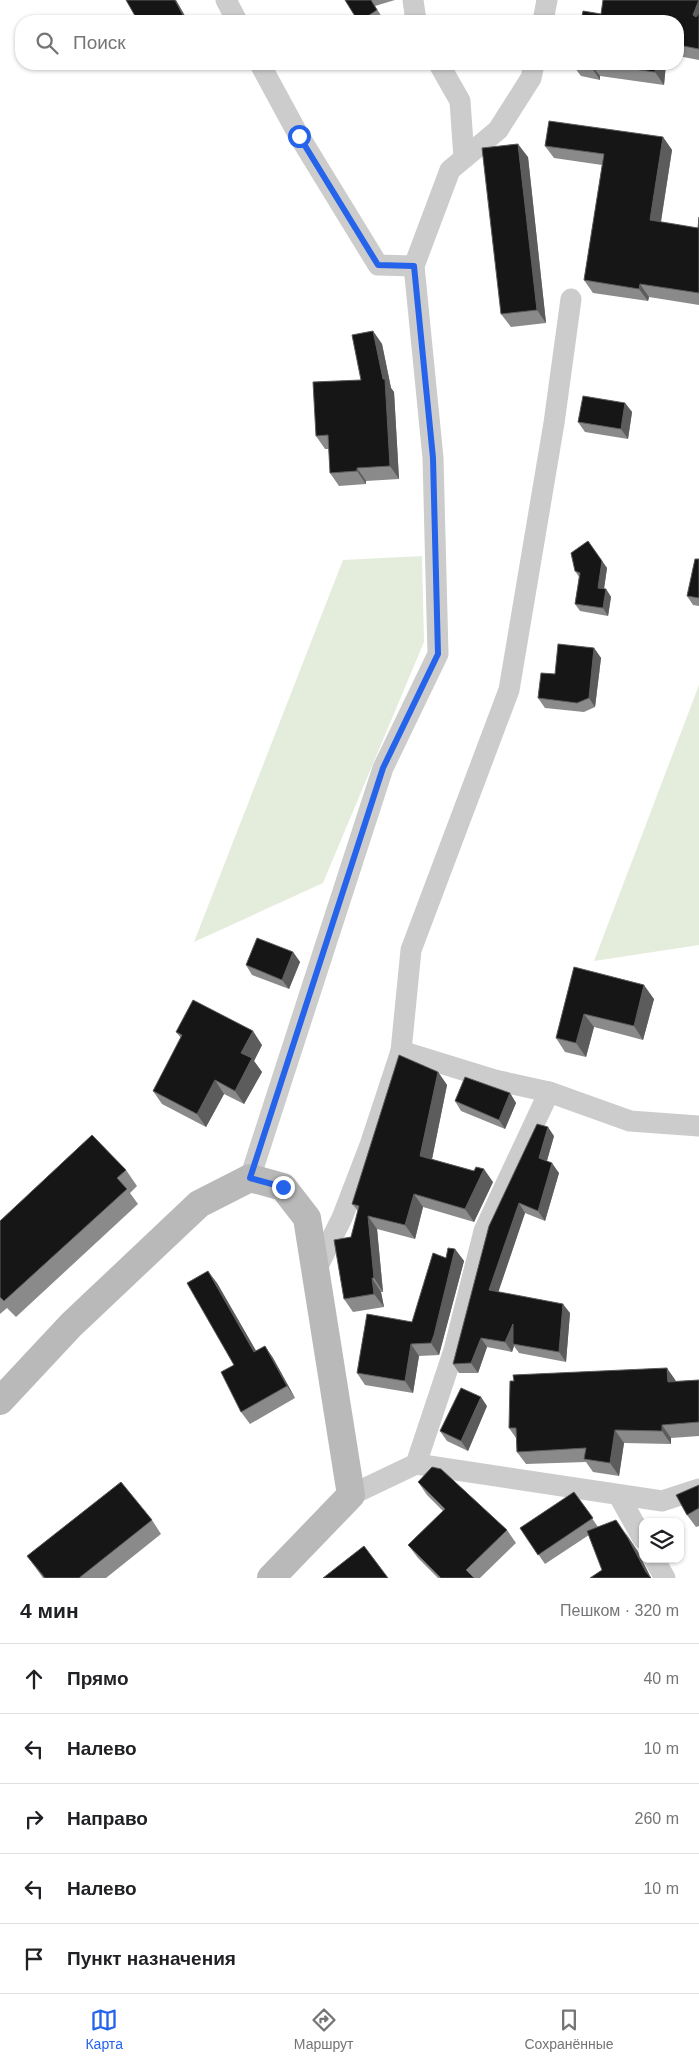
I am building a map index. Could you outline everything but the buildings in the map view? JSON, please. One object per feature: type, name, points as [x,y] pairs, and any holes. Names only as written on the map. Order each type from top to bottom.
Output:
[{"type":"street","points":[[226,0],[234,15]]},
{"type":"street","points":[[413,0],[415,15]]},
{"type":"street","points":[[544,15],[547,0]]},
{"type":"street","points":[[263,70],[299,136],[378,265],[414,266]]},
{"type":"street","points":[[442,70],[460,101],[464,158]]},
{"type":"street","points":[[250,1178],[383,768],[438,654],[433,458],[414,266],[450,170],[498,130],[531,78],[533,70]]},
{"type":"street","points":[[315,1272],[346,1209],[370,1145],[401,1051],[411,950],[509,690],[552,432],[571,299]]},
{"type":"street","points":[[401,1051],[495,1080],[549,1092],[630,1121],[699,1126]]},
{"type":"street","points":[[416,1464],[454,1350],[484,1231],[549,1092]]},
{"type":"street","points":[[0,1402],[71,1325],[199,1204],[250,1178],[283,1187],[307,1218],[351,1495]]},
{"type":"street","points":[[271,1578],[351,1495],[416,1464],[662,1502],[699,1489]]},
{"type":"street","points":[[619,1496],[639,1532]]},
{"type":"street","points":[[656,1563],[665,1578]]},
{"type":"green space","points":[[422,556],[424,642],[323,883],[194,942],[343,560]]},
{"type":"green space","points":[[699,685],[699,945],[594,961]]},
{"type":"route","points":[[283,1187],[250,1178],[383,768],[438,654],[433,458],[414,266],[378,265],[299,136]]}]
